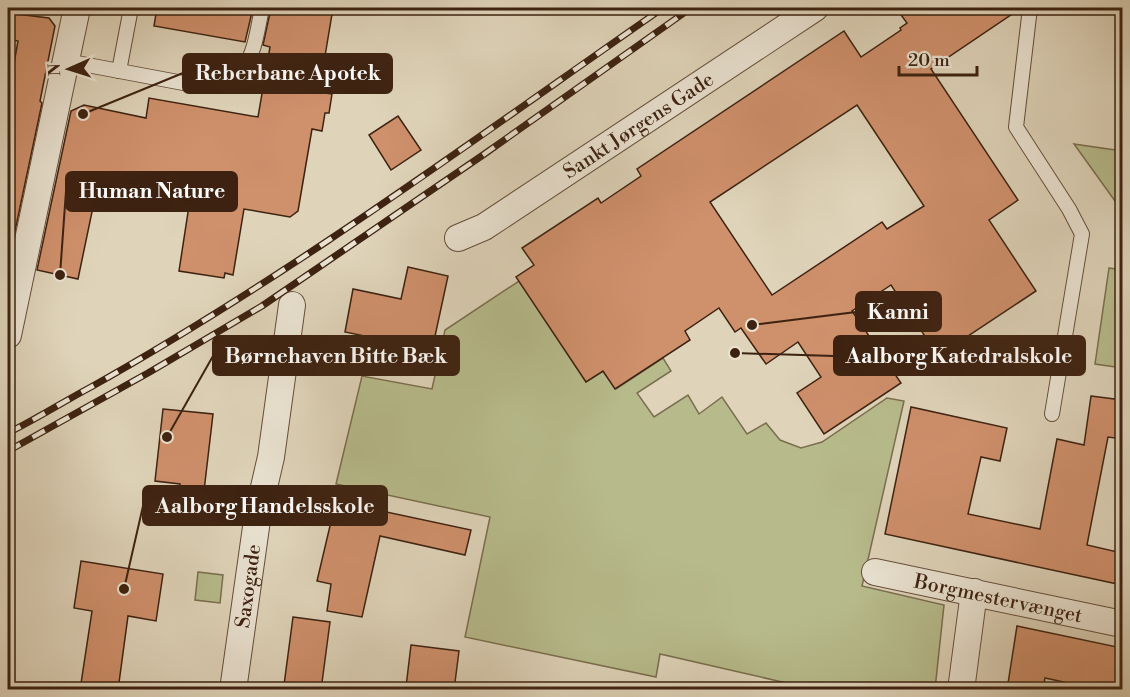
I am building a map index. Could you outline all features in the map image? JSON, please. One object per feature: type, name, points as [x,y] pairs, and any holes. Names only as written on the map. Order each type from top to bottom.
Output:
[{"type":"street","points":[[8,335],[11,305],[77,8]]},
{"type":"street","name":"Sankt Jørgens Gade","points":[[458,238],[484,226],[815,8]]},
{"type":"street","name":"Saxogade","points":[[232,690],[258,513],[271,457],[292,305]]},
{"type":"street","name":"Borgmestervænget","points":[[875,572],[1122,624]]},
{"type":"street","points":[[961,690],[974,592]]},
{"type":"lane","points":[[119,71],[131,8]]},
{"type":"lane","points":[[66,61],[209,86],[224,83],[243,70],[250,60],[262,8]]},
{"type":"lane","points":[[1030,8],[1016,127],[1069,209],[1082,234],[1052,414]]},
{"type":"green space","points":[[1074,144],[1122,151],[1122,197],[1115,201]]},
{"type":"green space","points":[[1109,268],[1122,270],[1122,368],[1095,364]]},
{"type":"green space","points":[[519,281],[586,382],[603,371],[616,389],[663,358],[671,371],[637,393],[654,417],[688,395],[699,414],[722,397],[747,434],[766,423],[780,440],[801,448],[822,442],[887,398],[904,401],[862,586],[944,605],[935,689],[804,689],[804,687],[660,654],[656,677],[465,637],[490,517],[336,484],[362,376],[432,389],[445,330]]},
{"type":"green space","points":[[198,572],[223,575],[220,603],[195,600]]},
{"type":"building","points":[[157,8],[253,8],[245,42],[154,26]]},
{"type":"building","points":[[271,8],[333,8],[319,92],[332,94],[329,113],[325,113],[322,131],[312,129],[298,211],[290,217],[244,209],[233,275],[225,273],[224,278],[179,271],[190,199],[98,183],[78,279],[37,270],[71,111],[84,105],[146,118],[149,98],[258,117],[270,47],[263,45]]},
{"type":"building","points":[[896,8],[1021,8],[931,69],[1018,200],[989,220],[1036,291],[938,356],[891,285],[852,311],[901,383],[824,434],[797,393],[821,377],[798,342],[766,364],[741,328],[735,332],[719,308],[685,331],[690,340],[615,389],[603,371],[586,382],[516,277],[534,265],[522,248],[598,198],[601,203],[641,176],[637,169],[844,31],[861,57],[901,30],[900,28],[907,23]],"holes":[[[857,105],[924,206],[887,229],[882,222],[772,295],[710,202]]]},
{"type":"building","points":[[8,13],[49,18],[55,26],[40,101],[42,103],[8,264],[8,96],[18,41],[8,39]]},
{"type":"building","points":[[398,116],[421,150],[391,170],[369,135]]},
{"type":"building","points":[[408,267],[448,276],[432,350],[345,332],[353,289],[401,299]]},
{"type":"building","points":[[1091,396],[1122,400],[1122,439],[1108,437],[1087,545],[1122,553],[1122,585],[885,534],[911,407],[1007,428],[1000,461],[981,457],[968,514],[1040,529],[1057,439],[1084,445]]},
{"type":"building","points":[[163,409],[213,414],[204,491],[208,491],[206,513],[177,509],[180,484],[155,481]]},
{"type":"building","points":[[338,492],[365,498],[363,507],[471,530],[465,555],[380,536],[362,617],[327,611],[331,584],[317,581]]},
{"type":"building","points":[[81,561],[163,574],[156,621],[128,616],[118,690],[80,690],[92,611],[74,608]]},
{"type":"building","points":[[293,617],[330,622],[321,690],[284,685]]},
{"type":"building","points":[[1017,626],[1122,648],[1122,690],[1100,690],[1045,678],[1043,690],[1007,690]]},
{"type":"building","points":[[411,645],[459,651],[454,690],[406,687]]},
{"type":"railway","points":[[8,433],[165,344],[311,252],[453,156],[663,8]]},
{"type":"railway","points":[[8,451],[262,306],[483,155],[691,8]]},
{"type":"place","name":"Reberbane Apotek","points":[[83,114]]},
{"type":"place","name":"Human Nature","points":[[60,275]]},
{"type":"place","name":"Kanni","points":[[752,325]]},
{"type":"place","name":"Aalborg Katedralskole","points":[[735,353]]},
{"type":"place","name":"Børnehaven Bitte Bæk","points":[[167,437]]},
{"type":"place","name":"Aalborg Handelsskole","points":[[124,589]]}]
